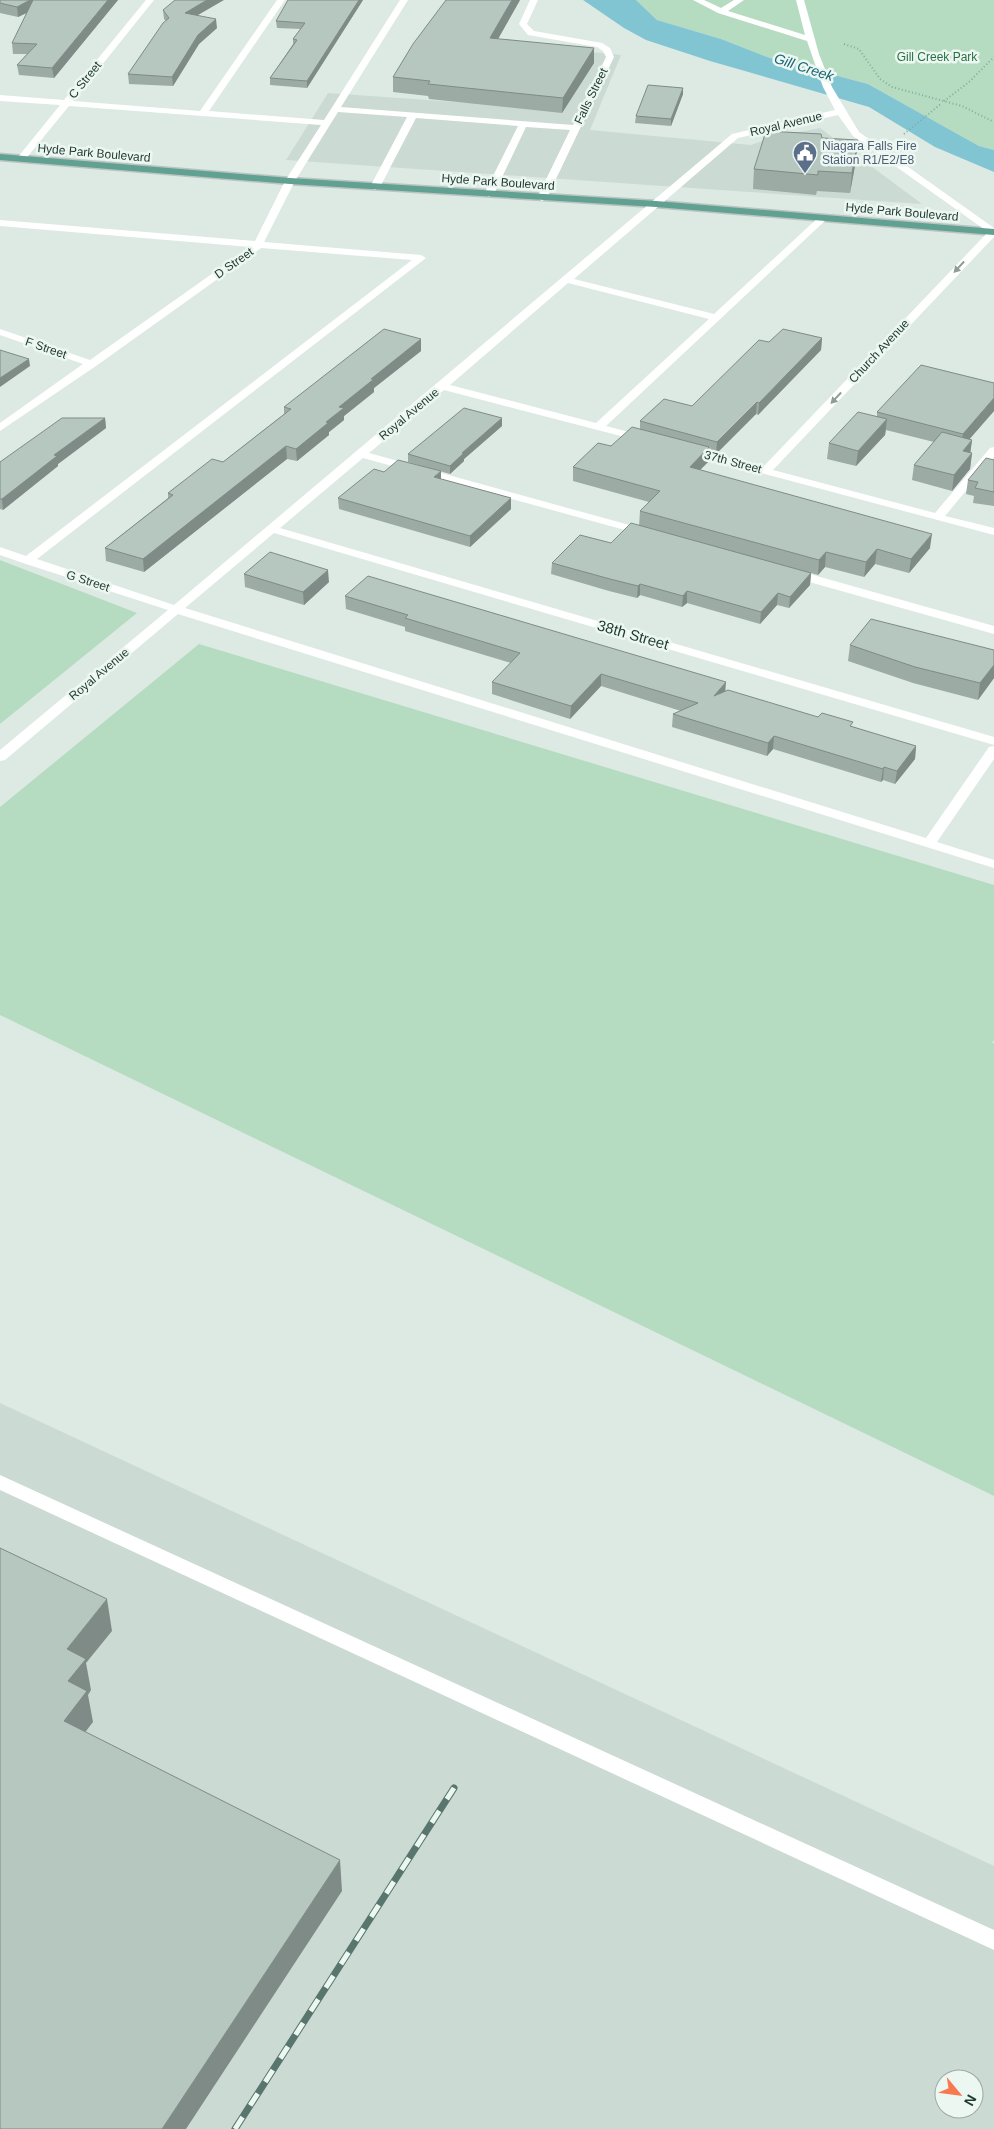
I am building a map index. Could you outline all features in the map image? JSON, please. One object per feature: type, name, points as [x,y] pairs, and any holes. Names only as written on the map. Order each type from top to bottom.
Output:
[{"type":"main road","name":"Hyde Park Boulevard","points":[[0,158],[374,187],[656,204],[994,232]]},
{"type":"street","name":"C Street","points":[[20,159],[150,0]]},
{"type":"street","points":[[203,113],[281,0]]},
{"type":"street","name":"D Street","points":[[0,428],[257,246],[290,181],[404,0]]},
{"type":"street","name":"Falls Street","points":[[534,0],[523,24],[531,33],[599,46],[607,50],[610,57],[542,198]]},
{"type":"street","points":[[697,0],[721,11],[811,40]]},
{"type":"street","points":[[721,11],[740,0]]},
{"type":"street","points":[[800,0],[820,68],[832,98],[839,112],[856,134],[994,232]]},
{"type":"street","points":[[0,98],[326,123]]},
{"type":"street","points":[[335,109],[576,128]]},
{"type":"street","name":"Royal Avenue","points":[[0,757],[442,386],[735,136],[839,112]]},
{"type":"street","points":[[374,187],[413,115]]},
{"type":"street","points":[[489,194],[524,124]]},
{"type":"street","points":[[598,427],[823,218]]},
{"type":"street","points":[[0,223],[257,246],[421,258],[27,561]]},
{"type":"street","name":"Church Avenue","points":[[766,471],[994,232]]},
{"type":"street","points":[[567,280],[715,317]]},
{"type":"street","name":"F Street","points":[[0,332],[92,364]]},
{"type":"street","points":[[442,386],[654,442]]},
{"type":"street","name":"37th Street","points":[[682,449],[994,532]]},
{"type":"street","points":[[938,517],[994,450]]},
{"type":"street","points":[[361,454],[658,536]]},
{"type":"street","name":"38th Street","points":[[272,529],[994,741]]},
{"type":"street","name":"G Street","points":[[0,551],[176,609],[994,864]]},
{"type":"street","points":[[783,571],[994,630]]},
{"type":"street","points":[[929,843],[994,750]]},
{"type":"street","points":[[0,1482],[994,1940]]},
{"type":"path","points":[[844,44],[860,49],[868,58],[874,73],[887,84],[913,94],[976,110],[994,122]]},
{"type":"path","points":[[944,101],[969,82],[994,57]]},
{"type":"path","points":[[904,134],[942,103]]},
{"type":"shaded area","points":[[512,44],[621,55],[590,130],[751,145],[774,137],[820,128],[922,204],[286,160],[328,93],[470,103]]},
{"type":"shaded area","points":[[0,1403],[994,1866],[994,2129],[0,2129]]},
{"type":"green space","name":"Gill Creek Park","points":[[636,0],[994,0],[994,150],[979,146],[868,84],[770,58],[721,39],[657,20]]},
{"type":"green space","points":[[0,560],[137,613],[0,724]]},
{"type":"green space","points":[[199,644],[994,885],[994,1040],[992,1043],[994,1043],[994,1496],[0,1015],[0,807]]},
{"type":"water","points":[[583,0],[636,0],[657,20],[721,39],[770,58],[868,84],[979,146],[994,150],[994,172],[935,147],[869,107],[710,61],[646,40],[624,28]]},
{"type":"building","points":[[0,0],[30,0],[17,7],[0,3]]},
{"type":"building","points":[[33,0],[108,0],[52,68],[17,65],[37,44],[12,43]]},
{"type":"building","points":[[175,0],[207,0],[185,13],[216,19],[198,35],[172,77],[128,74],[163,23],[169,18],[163,10]]},
{"type":"building","points":[[288,0],[359,0],[307,81],[270,78],[297,40],[293,39],[305,23],[276,21]]},
{"type":"building","points":[[446,0],[512,0],[490,38],[594,48],[563,98],[428,84],[430,81],[393,77],[413,44]]},
{"type":"building","points":[[648,85],[683,88],[671,119],[636,116]]},
{"type":"building","points":[[766,131],[821,134],[822,138],[858,140],[852,173],[818,171],[818,175],[754,169]]},
{"type":"building","points":[[384,329],[421,339],[339,407],[344,408],[296,449],[286,446],[143,559],[105,548],[173,495],[168,493],[212,459],[223,462],[291,409],[284,407]]},
{"type":"building","points":[[783,329],[822,338],[759,403],[757,402],[717,442],[640,421],[664,399],[692,406],[759,340],[769,342]]},
{"type":"building","points":[[0,350],[29,359],[0,378]]},
{"type":"building","points":[[921,365],[994,383],[994,398],[963,434],[877,412]]},
{"type":"building","points":[[464,408],[502,418],[450,466],[408,454]]},
{"type":"building","points":[[858,412],[887,419],[858,451],[829,443]]},
{"type":"building","points":[[62,418],[105,418],[54,455],[57,456],[0,499],[0,462]]},
{"type":"building","points":[[632,427],[709,447],[690,467],[932,534],[911,559],[877,549],[866,562],[826,552],[819,560],[640,511],[660,491],[573,467],[598,443],[611,446]]},
{"type":"building","points":[[942,432],[972,440],[963,451],[972,453],[954,475],[914,465]]},
{"type":"building","points":[[986,458],[994,460],[994,492],[975,488],[978,482],[968,480]]},
{"type":"building","points":[[398,460],[441,471],[434,477],[511,498],[470,536],[338,498],[374,469],[384,472]]},
{"type":"building","points":[[631,523],[811,573],[790,597],[778,593],[761,612],[687,591],[683,596],[552,563],[580,535],[611,543]]},
{"type":"building","points":[[270,552],[328,570],[303,592],[244,574]]},
{"type":"building","points":[[368,576],[726,682],[714,696],[728,690],[818,717],[822,713],[853,722],[850,726],[916,746],[897,771],[884,767],[883,769],[774,736],[768,743],[673,714],[698,703],[601,674],[571,706],[492,682],[520,653],[405,618],[408,615],[345,596]]},
{"type":"building","points":[[871,619],[994,650],[994,665],[980,683],[915,667],[850,645]]},
{"type":"building","points":[[0,1548],[107,1599],[67,1649],[86,1659],[68,1681],[87,1691],[64,1721],[340,1860],[162,2129],[0,2129]]},
{"type":"railway","points":[[235,2129],[454,1788]]},
{"type":"place","name":"Niagara Falls Fire Station R1/E2/E8","points":[[805,174]]},
{"type":"water label","name":"Gill Creek","points":[[804,67]]}]
